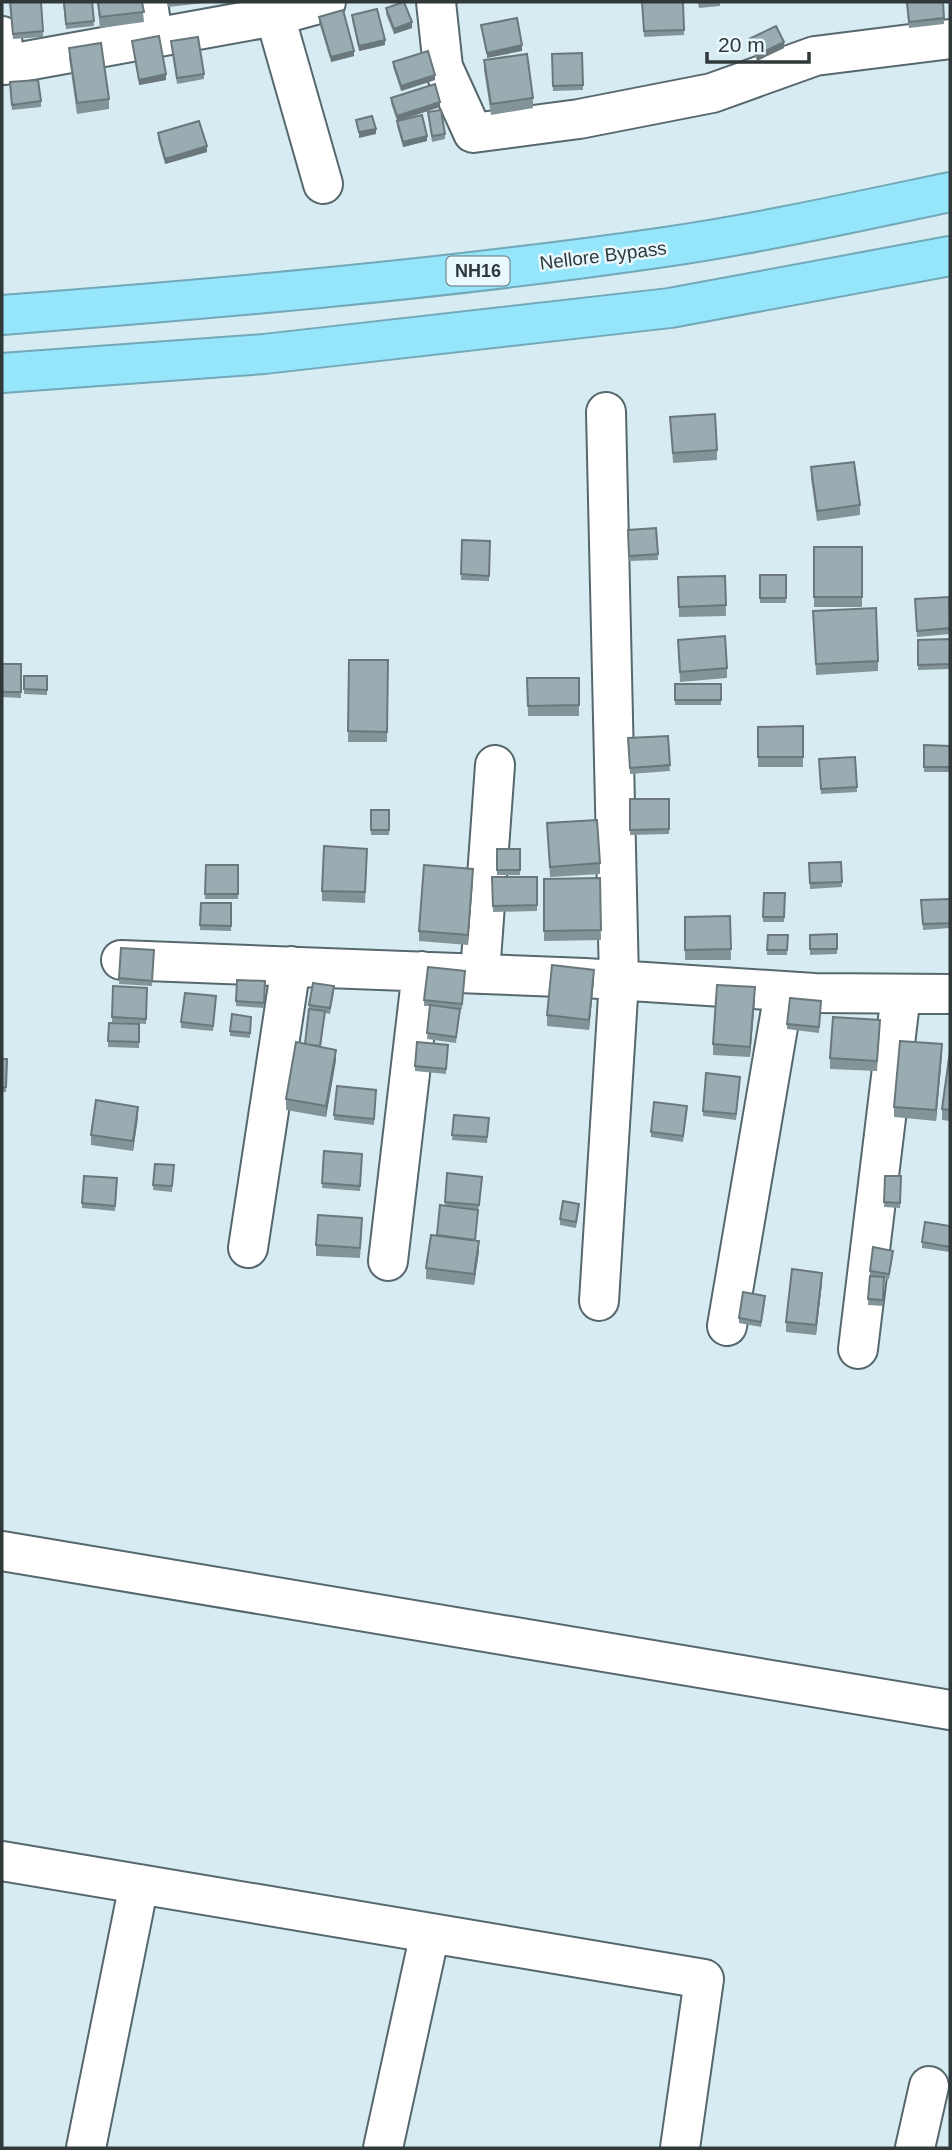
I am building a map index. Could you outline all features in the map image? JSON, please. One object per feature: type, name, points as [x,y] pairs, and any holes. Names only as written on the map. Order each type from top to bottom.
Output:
[{"type":"highway","name":"Nellore Bypass","points":[[2,315],[337,288],[664,247],[751,233],[950,192]]},
{"type":"highway","points":[[2,373],[264,354],[670,308],[950,256]]},
{"type":"street","points":[[2,36],[5,65],[151,20],[275,16],[326,2]]},
{"type":"street","points":[[436,2],[443,67],[473,133],[579,119],[712,93],[815,56],[950,39]]},
{"type":"street","points":[[275,16],[323,184]]},
{"type":"street","points":[[599,1301],[619,980],[606,412]]},
{"type":"street","points":[[480,974],[495,765]]},
{"type":"street","points":[[121,960],[619,980],[784,992],[950,994]]},
{"type":"street","points":[[248,1248],[291,966]]},
{"type":"street","points":[[388,1261],[422,971]]},
{"type":"street","points":[[727,1326],[784,992]]},
{"type":"street","points":[[858,1349],[901,994]]},
{"type":"street","points":[[2,1551],[950,1710]]},
{"type":"street","points":[[2,1861],[704,1979],[680,2148]]},
{"type":"street","points":[[86,2148],[139,1884]]},
{"type":"street","points":[[383,2148],[430,1933]]},
{"type":"street","points":[[915,2148],[929,2086]]},
{"type":"building","points":[[10,2],[41,2],[43,31],[13,34]]},
{"type":"building","points":[[64,2],[92,2],[94,21],[66,24]]},
{"type":"building","points":[[98,2],[142,2],[144,12],[100,17]]},
{"type":"building","points":[[404,2],[412,22],[394,29],[386,8]]},
{"type":"building","points":[[642,2],[683,2],[684,30],[644,31]]},
{"type":"building","points":[[907,2],[943,2],[944,18],[909,22]]},
{"type":"building","points":[[377,9],[385,40],[359,46],[352,15]]},
{"type":"building","points":[[343,10],[354,51],[331,57],[319,17]]},
{"type":"building","points":[[517,18],[522,45],[487,53],[481,25]]},
{"type":"building","points":[[776,26],[784,42],[757,55],[749,39]]},
{"type":"building","points":[[159,36],[166,74],[139,80],[132,41]]},
{"type":"building","points":[[198,37],[204,74],[177,78],[171,41]]},
{"type":"building","points":[[101,43],[109,99],[77,103],[69,48]]},
{"type":"building","points":[[428,51],[435,75],[401,86],[393,62]]},
{"type":"building","points":[[582,53],[583,85],[553,86],[552,54]]},
{"type":"building","points":[[527,54],[533,98],[491,104],[484,60]]},
{"type":"building","points":[[38,80],[41,101],[12,105],[10,82]]},
{"type":"building","points":[[435,84],[440,102],[397,116],[391,98]]},
{"type":"building","points":[[441,110],[445,134],[432,136],[428,112]]},
{"type":"building","points":[[422,115],[427,136],[403,142],[397,121]]},
{"type":"building","points":[[372,116],[376,129],[359,132],[356,120]]},
{"type":"building","points":[[199,121],[207,146],[165,159],[158,133]]},
{"type":"building","points":[[715,414],[717,450],[673,453],[670,417]]},
{"type":"building","points":[[854,462],[860,505],[817,511],[811,467]]},
{"type":"building","points":[[656,528],[658,554],[629,556],[628,530]]},
{"type":"building","points":[[462,540],[490,541],[489,576],[461,574]]},
{"type":"building","points":[[814,547],[862,547],[862,597],[814,597]]},
{"type":"building","points":[[760,575],[786,575],[786,598],[760,598]]},
{"type":"building","points":[[725,576],[726,605],[679,607],[678,577]]},
{"type":"building","points":[[949,597],[950,628],[917,631],[915,599]]},
{"type":"building","points":[[876,608],[878,661],[816,664],[813,611]]},
{"type":"building","points":[[725,636],[727,668],[680,672],[678,640]]},
{"type":"building","points":[[950,639],[950,664],[918,665],[918,640]]},
{"type":"building","points":[[349,660],[388,660],[387,732],[348,731]]},
{"type":"building","points":[[2,664],[21,664],[21,692],[2,692]]},
{"type":"building","points":[[24,676],[47,676],[47,690],[24,689]]},
{"type":"building","points":[[527,678],[579,678],[579,705],[528,706]]},
{"type":"building","points":[[675,684],[721,684],[721,700],[675,700]]},
{"type":"building","points":[[803,726],[803,757],[758,757],[758,727]]},
{"type":"building","points":[[668,736],[670,765],[630,768],[628,738]]},
{"type":"building","points":[[924,745],[950,746],[950,767],[924,767]]},
{"type":"building","points":[[855,757],[857,787],[821,789],[819,759]]},
{"type":"building","points":[[630,799],[669,799],[669,829],[630,830]]},
{"type":"building","points":[[371,810],[389,810],[389,830],[371,830]]},
{"type":"building","points":[[597,820],[600,863],[550,867],[547,823]]},
{"type":"building","points":[[324,846],[367,849],[365,892],[322,891]]},
{"type":"building","points":[[497,849],[520,849],[520,870],[497,870]]},
{"type":"building","points":[[841,862],[842,882],[810,883],[809,863]]},
{"type":"building","points":[[206,865],[238,865],[238,894],[205,894]]},
{"type":"building","points":[[424,865],[473,869],[468,935],[419,931]]},
{"type":"building","points":[[492,877],[537,877],[537,905],[493,906]]},
{"type":"building","points":[[600,878],[601,930],[544,931],[544,879]]},
{"type":"building","points":[[764,893],[785,893],[784,917],[763,917]]},
{"type":"building","points":[[950,899],[950,923],[923,924],[921,900]]},
{"type":"building","points":[[201,903],[231,903],[231,926],[200,925]]},
{"type":"building","points":[[730,916],[731,949],[685,950],[685,917]]},
{"type":"building","points":[[837,934],[837,949],[810,949],[810,935]]},
{"type":"building","points":[[768,935],[788,935],[787,950],[767,950]]},
{"type":"building","points":[[121,948],[154,950],[152,981],[119,978]]},
{"type":"building","points":[[552,965],[594,970],[589,1020],[547,1015]]},
{"type":"building","points":[[428,967],[465,971],[462,1004],[424,1000]]},
{"type":"building","points":[[237,980],[265,981],[264,1003],[236,1001]]},
{"type":"building","points":[[313,983],[334,986],[330,1008],[309,1005]]},
{"type":"building","points":[[717,985],[755,987],[750,1047],[713,1044]]},
{"type":"building","points":[[113,986],[147,988],[146,1019],[112,1017]]},
{"type":"building","points":[[185,993],[216,996],[213,1026],[181,1022]]},
{"type":"building","points":[[790,998],[821,1001],[819,1027],[787,1024]]},
{"type":"building","points":[[430,1005],[460,1009],[456,1037],[427,1033]]},
{"type":"building","points":[[309,1009],[325,1011],[320,1046],[305,1044]]},
{"type":"building","points":[[232,1014],[251,1017],[250,1033],[230,1031]]},
{"type":"building","points":[[833,1017],[880,1020],[877,1061],[830,1058]]},
{"type":"building","points":[[109,1023],[139,1024],[139,1042],[108,1041]]},
{"type":"building","points":[[900,1041],[942,1044],[936,1110],[894,1107]]},
{"type":"building","points":[[296,1042],[336,1050],[326,1106],[286,1099]]},
{"type":"building","points":[[417,1042],[448,1045],[446,1069],[415,1066]]},
{"type":"building","points":[[950,1051],[950,1110],[942,1109]]},
{"type":"building","points":[[2,1059],[7,1059],[6,1087],[2,1087]]},
{"type":"building","points":[[706,1073],[740,1077],[736,1114],[703,1111]]},
{"type":"building","points":[[337,1086],[376,1090],[374,1119],[334,1115]]},
{"type":"building","points":[[96,1100],[138,1107],[133,1141],[91,1135]]},
{"type":"building","points":[[654,1102],[687,1106],[683,1136],[651,1132]]},
{"type":"building","points":[[454,1115],[489,1118],[487,1137],[452,1135]]},
{"type":"building","points":[[324,1151],[362,1154],[360,1186],[322,1183]]},
{"type":"building","points":[[155,1164],[174,1165],[172,1186],[153,1185]]},
{"type":"building","points":[[447,1173],[482,1177],[479,1205],[445,1202]]},
{"type":"building","points":[[84,1176],[117,1178],[115,1206],[82,1203]]},
{"type":"building","points":[[885,1176],[901,1176],[900,1203],[884,1202]]},
{"type":"building","points":[[563,1201],[579,1204],[576,1222],[560,1219]]},
{"type":"building","points":[[440,1205],[478,1210],[475,1240],[437,1235]]},
{"type":"building","points":[[318,1215],[362,1218],[360,1248],[316,1245]]},
{"type":"building","points":[[925,1222],[950,1226],[950,1247],[922,1242]]},
{"type":"building","points":[[431,1235],[479,1241],[474,1274],[426,1268]]},
{"type":"building","points":[[873,1247],[893,1251],[889,1274],[870,1271]]},
{"type":"building","points":[[792,1269],[822,1273],[816,1325],[786,1322]]},
{"type":"building","points":[[870,1276],[884,1277],[883,1300],[868,1299]]},
{"type":"building","points":[[743,1292],[765,1296],[761,1322],[739,1318]]}]
